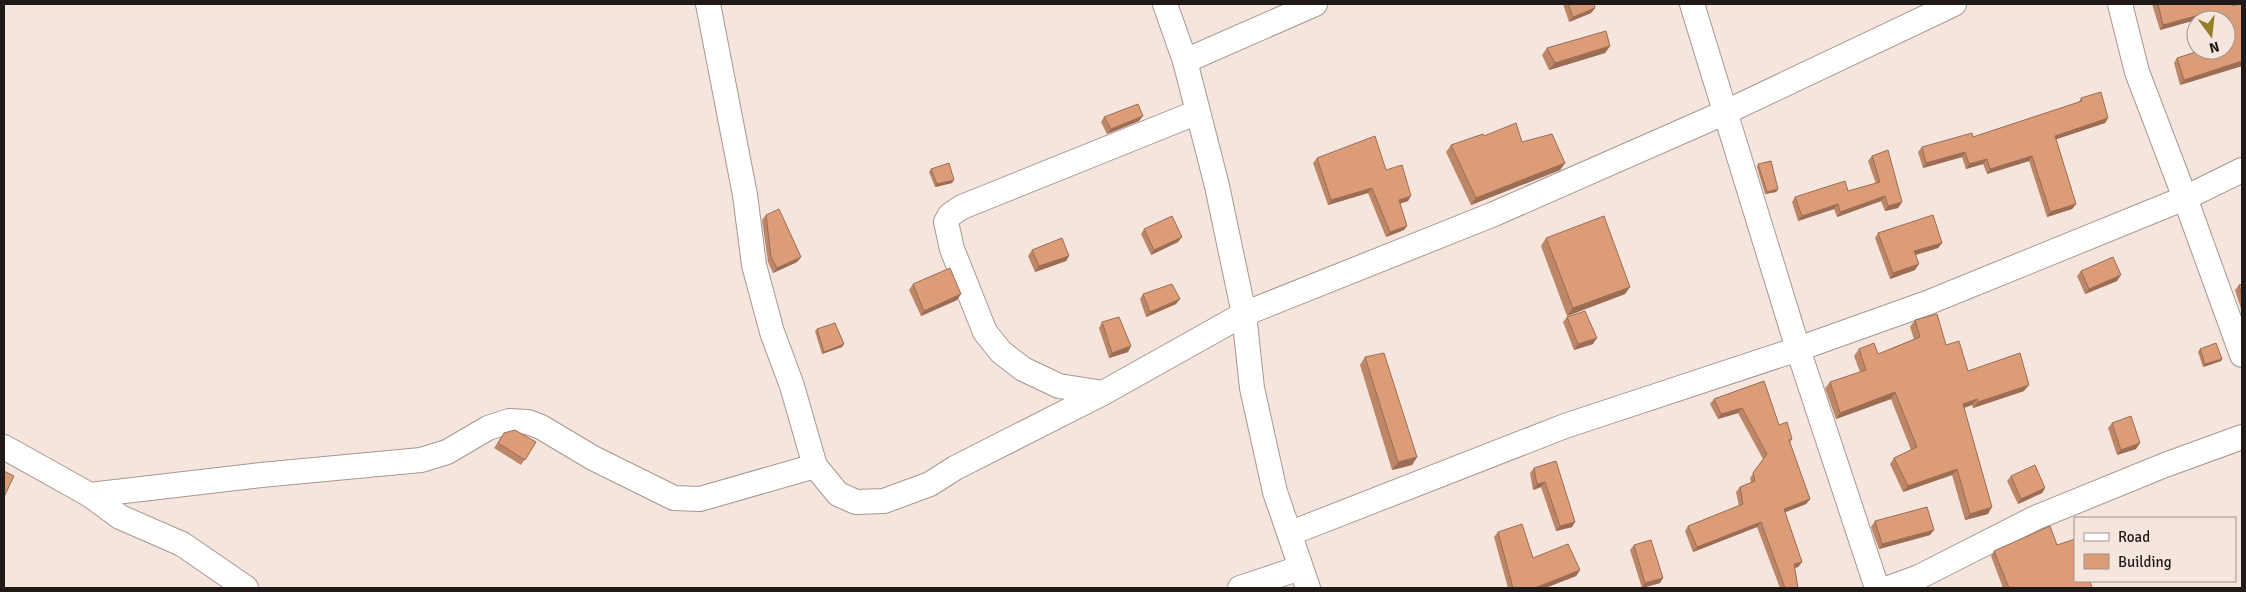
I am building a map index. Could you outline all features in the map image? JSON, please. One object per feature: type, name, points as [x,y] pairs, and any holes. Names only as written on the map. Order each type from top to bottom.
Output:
[{"type":"street","points":[[708,4],[745,195],[754,265],[772,332],[792,386],[815,466],[838,494],[856,502],[884,501],[930,484],[955,468],[1103,393],[1244,314],[1494,214],[1726,112],[1954,4]]},
{"type":"street","points":[[1165,4],[1185,61],[1217,186],[1244,314],[1252,388],[1275,492],[1291,533],[1304,578],[1240,588]]},
{"type":"street","points":[[1185,61],[1315,4]]},
{"type":"street","points":[[1692,4],[1798,349],[1877,588]]},
{"type":"street","points":[[2120,4],[2136,72],[2185,198],[2242,355]]},
{"type":"street","points":[[1103,393],[1059,386],[1023,369],[1002,352],[985,332],[952,249],[946,222],[950,215],[962,207],[1198,112]]},
{"type":"street","points":[[1291,533],[1565,426],[1798,349],[1927,303],[2185,198],[2242,170]]},
{"type":"street","points":[[90,496],[261,475],[421,460],[447,452],[488,428],[509,421],[528,422],[541,427],[592,458],[674,498],[700,500],[815,466]]},
{"type":"street","points":[[1889,588],[1945,564],[2035,518],[2165,465],[2242,437]]},
{"type":"street","points":[[4,447],[90,496],[120,517],[182,544],[246,588]]},
{"type":"building","points":[[1568,4],[1594,4],[1595,8],[1573,17]]},
{"type":"building","points":[[2158,4],[2232,4],[2233,6],[2242,4],[2242,61],[2184,80],[2177,58],[2186,55],[2186,60],[2236,60],[2236,10],[2186,10],[2186,19],[2163,25]]},
{"type":"building","points":[[1606,31],[1610,46],[1555,63],[1547,48]]},
{"type":"building","points":[[2101,92],[2108,118],[2055,136],[2076,204],[2050,212],[2032,156],[1990,169],[1987,159],[1969,164],[1965,152],[1926,163],[1922,147],[1972,133],[1973,137],[2082,101],[2081,98]]},
{"type":"building","points":[[1138,104],[1143,116],[1111,129],[1104,117]]},
{"type":"building","points":[[1516,123],[1522,142],[1552,134],[1565,163],[1476,198],[1451,145],[1483,134],[1484,136]]},
{"type":"building","points":[[1375,136],[1386,170],[1402,165],[1411,196],[1399,200],[1407,226],[1390,232],[1372,188],[1331,200],[1317,158]]},
{"type":"building","points":[[1888,150],[1902,202],[1888,206],[1885,196],[1840,212],[1838,204],[1802,216],[1795,197],[1845,181],[1848,191],[1880,182],[1872,156]]},
{"type":"building","points":[[1771,161],[1778,189],[1767,192],[1758,164]]},
{"type":"building","points":[[949,163],[954,180],[937,184],[931,169]]},
{"type":"building","points":[[779,209],[801,257],[777,268],[771,257],[766,215]]},
{"type":"building","points":[[1933,215],[1942,243],[1914,251],[1919,264],[1893,273],[1878,233]]},
{"type":"building","points":[[1172,216],[1182,237],[1154,250],[1144,229]]},
{"type":"building","points":[[1604,216],[1630,287],[1573,308],[1546,238]]},
{"type":"building","points":[[1062,238],[1069,256],[1039,266],[1032,250]]},
{"type":"building","points":[[2113,257],[2121,275],[2089,289],[2081,271]]},
{"type":"building","points":[[950,268],[961,294],[924,311],[913,284]]},
{"type":"building","points":[[1172,284],[1180,299],[1150,312],[1143,294]]},
{"type":"building","points":[[2242,284],[2242,296],[2239,285]]},
{"type":"building","points":[[1585,311],[1597,338],[1578,344],[1567,317]]},
{"type":"building","points":[[1937,314],[1946,345],[1959,341],[1968,371],[2020,353],[2029,385],[1978,402],[1977,399],[1963,404],[1992,507],[1970,514],[1957,469],[1908,486],[1894,458],[1917,447],[1895,392],[1840,413],[1830,382],[1866,370],[1859,349],[1874,343],[1878,354],[1920,337],[1915,320]]},
{"type":"building","points":[[1119,317],[1131,346],[1112,353],[1102,322]]},
{"type":"building","points":[[835,323],[844,344],[824,352],[817,329]]},
{"type":"building","points":[[2216,343],[2222,359],[2205,364],[2200,349]]},
{"type":"building","points":[[1384,353],[1417,457],[1398,462],[1365,357]]},
{"type":"building","points":[[1764,381],[1779,425],[1787,422],[1792,439],[1789,440],[1810,499],[1784,509],[1802,562],[1794,564],[1798,588],[1785,588],[1761,522],[1697,547],[1688,526],[1743,504],[1740,487],[1755,481],[1753,473],[1767,454],[1742,408],[1721,414],[1714,399]]},
{"type":"building","points":[[2131,416],[2140,443],[2121,450],[2112,423]]},
{"type":"building","points":[[515,430],[536,442],[525,460],[498,443],[504,433]]},
{"type":"building","points":[[1556,461],[1575,522],[1560,526],[1545,482],[1537,484],[1534,468]]},
{"type":"building","points":[[2035,465],[2045,488],[2021,499],[2011,476]]},
{"type":"building","points":[[4,471],[14,476],[4,497]]},
{"type":"building","points":[[1927,507],[1934,530],[1882,544],[1875,521]]},
{"type":"building","points":[[1522,524],[1533,558],[1568,544],[1580,570],[1535,588],[1513,588],[1498,532]]},
{"type":"building","points":[[2050,526],[2057,545],[2074,539],[2074,582],[2090,582],[2092,588],[2009,588],[1994,551]]},
{"type":"building","points":[[1651,540],[1663,578],[1645,583],[1634,545]]}]
